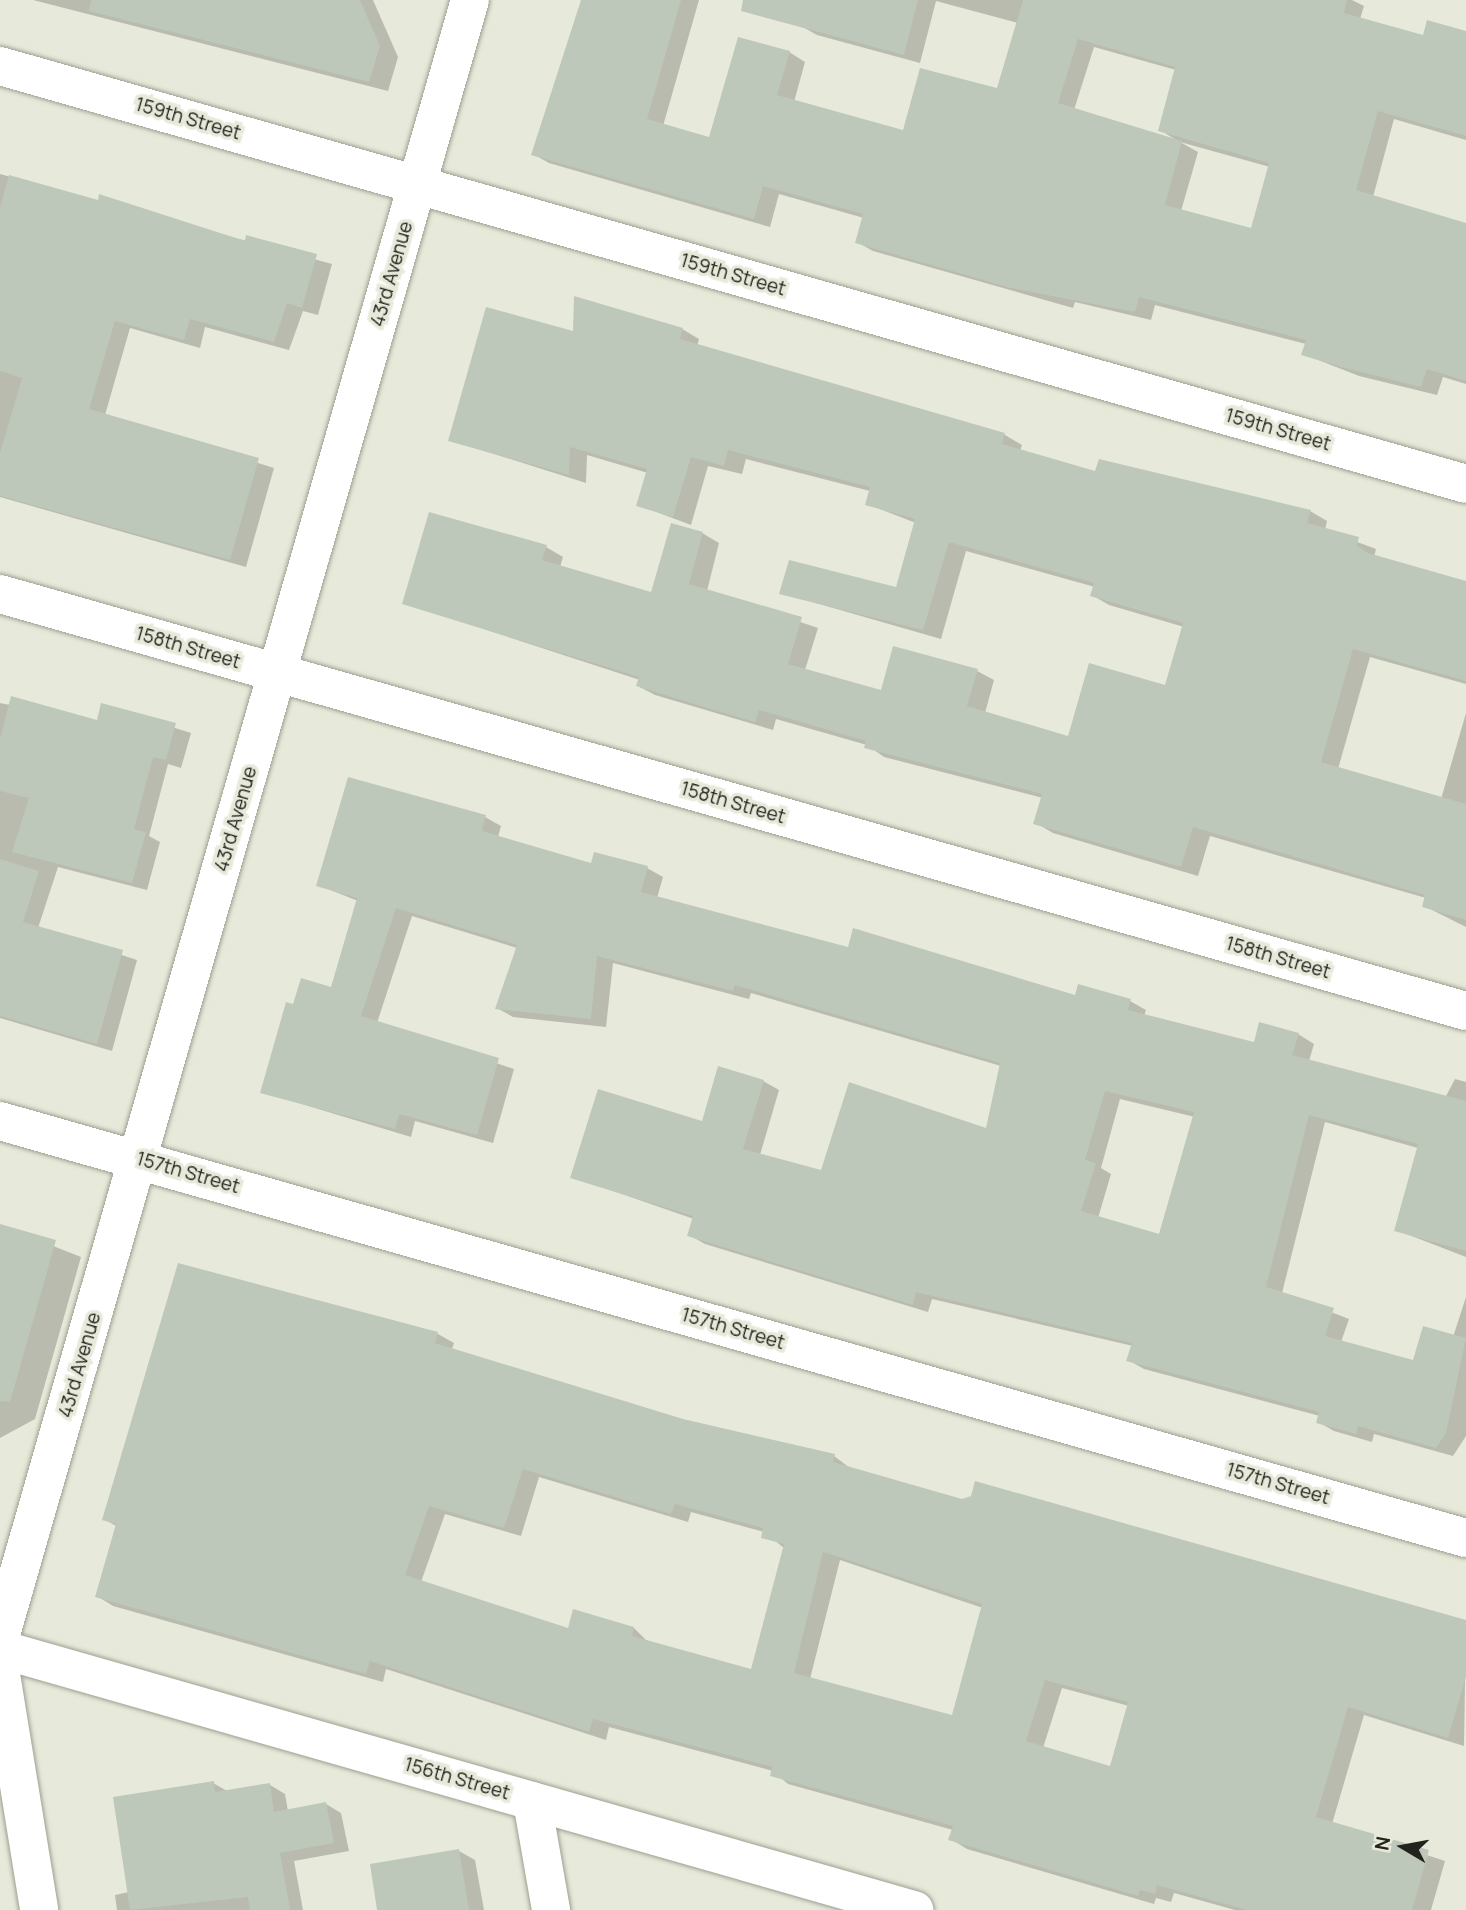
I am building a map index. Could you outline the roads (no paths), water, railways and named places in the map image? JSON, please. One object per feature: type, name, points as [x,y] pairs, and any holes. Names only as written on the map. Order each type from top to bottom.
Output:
[{"type":"street","name":"43rd Avenue","points":[[0,1638],[470,0]]},
{"type":"street","name":"159th Street","points":[[0,66],[1466,484]]},
{"type":"street","name":"158th Street","points":[[0,594],[1466,1011]]},
{"type":"street","name":"157th Street","points":[[0,1121],[1466,1538]]},
{"type":"street","name":"156th Street","points":[[0,1648],[914,1910]]},
{"type":"street","points":[[0,1668],[39,1910]]},
{"type":"street","points":[[533,1801],[551,1910]]}]
